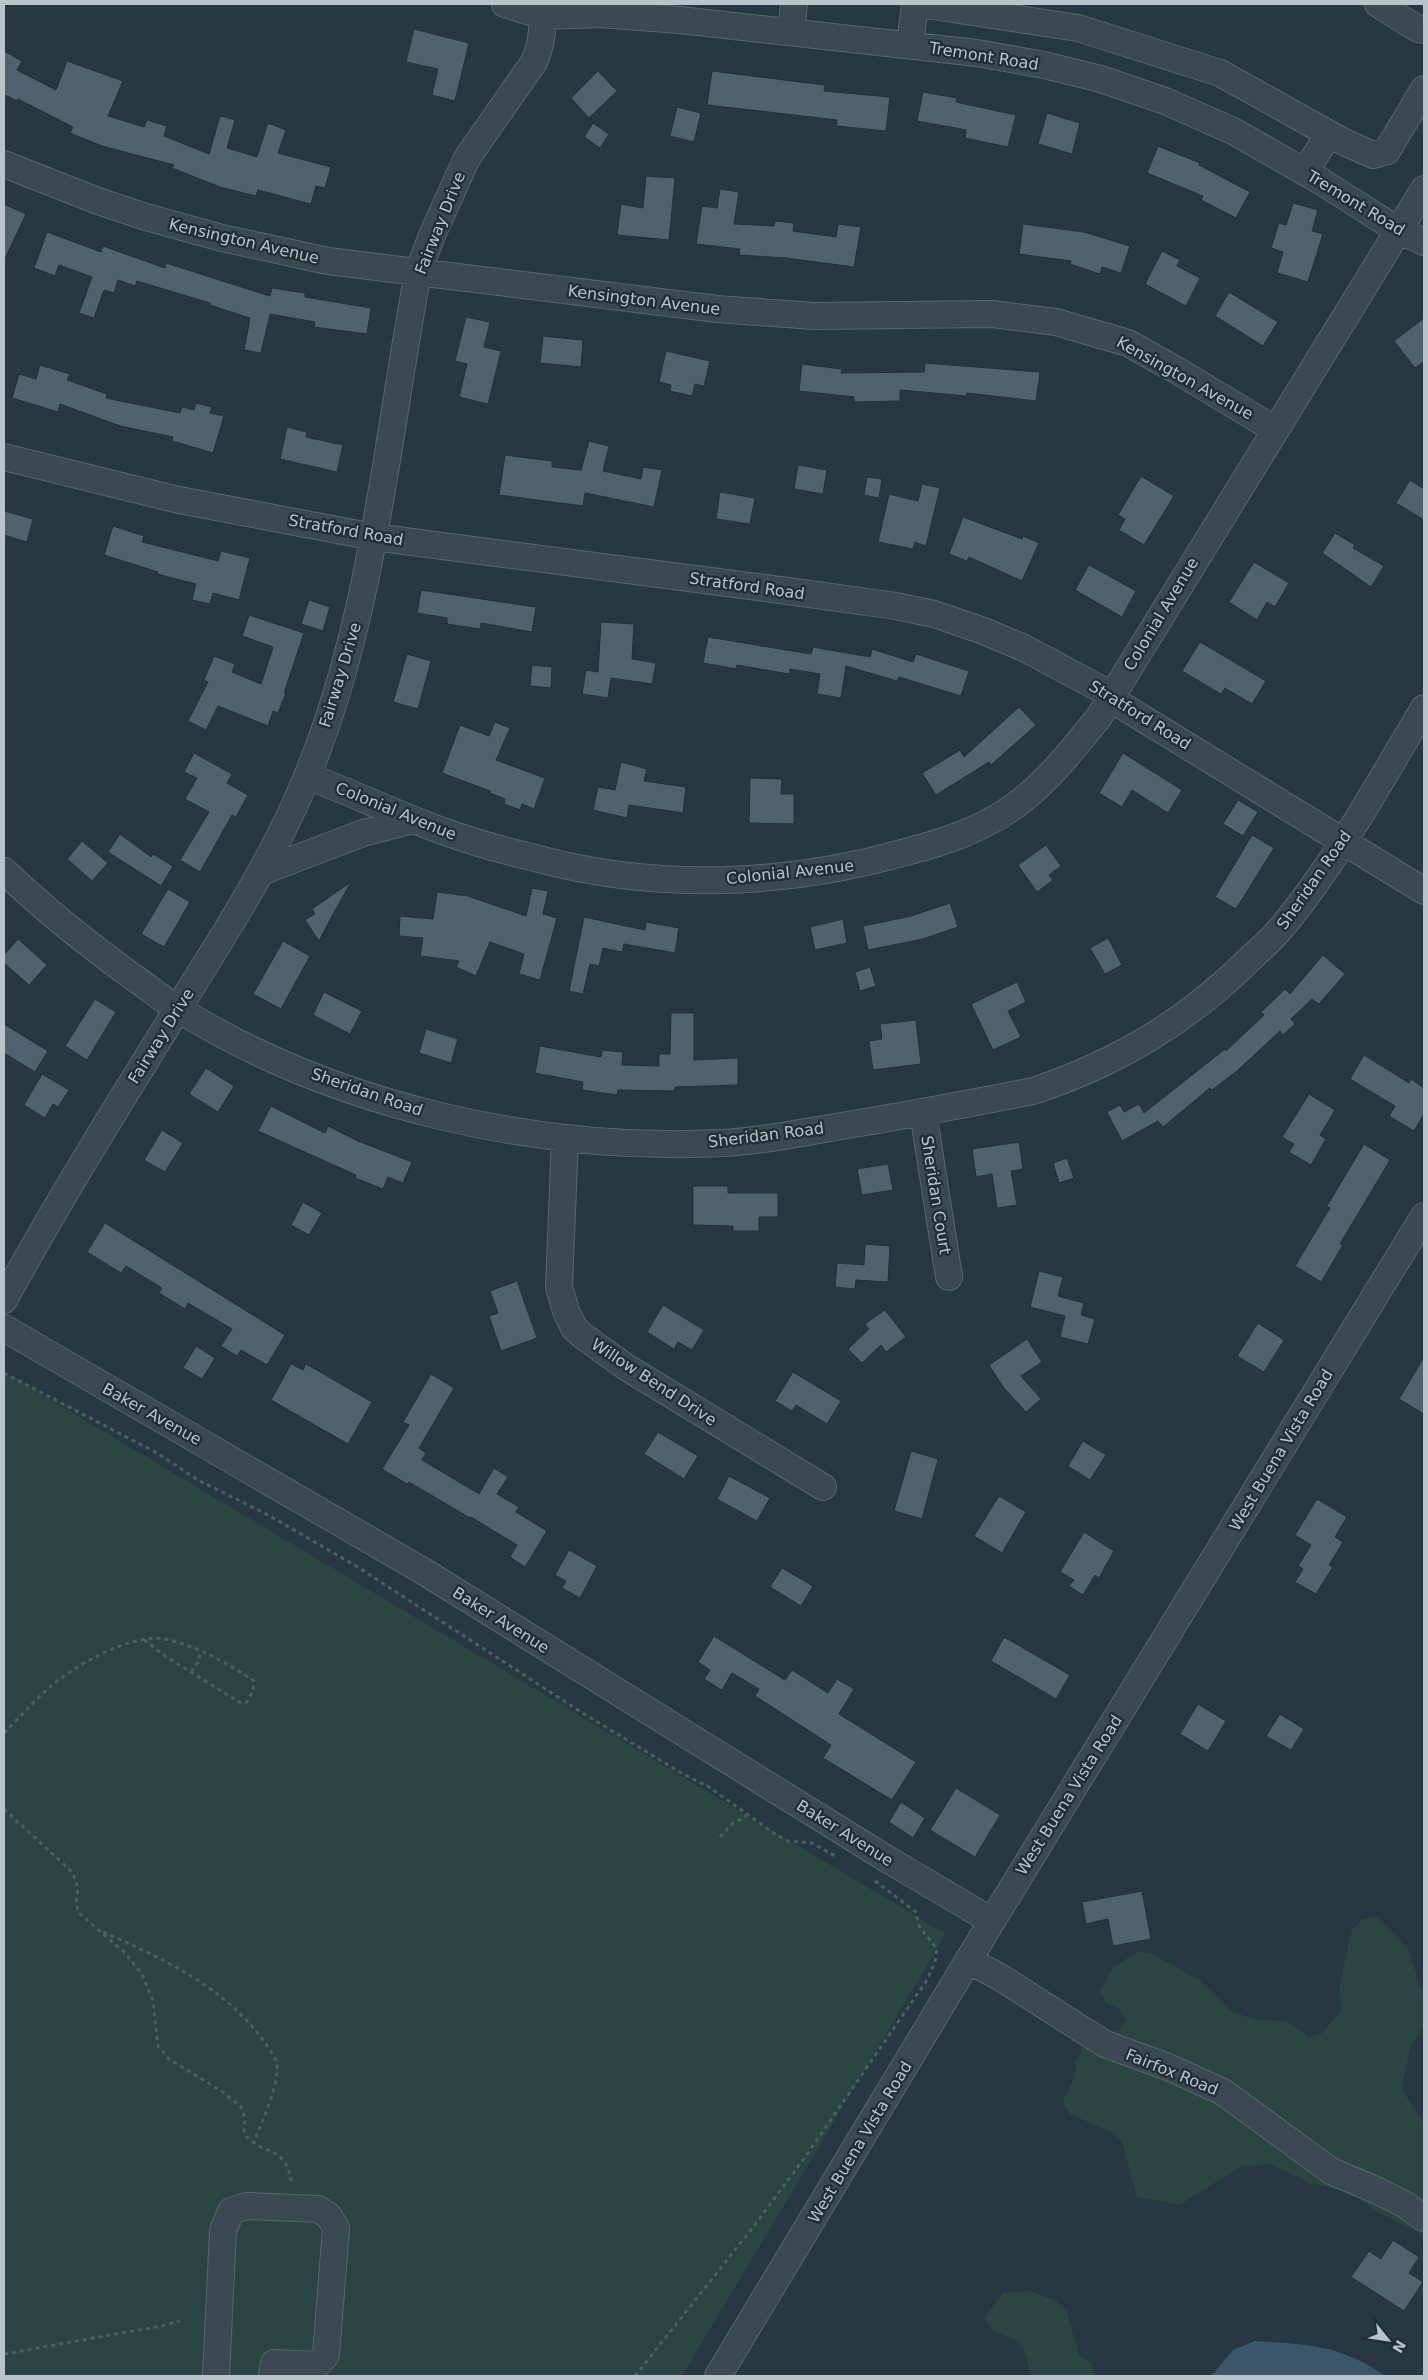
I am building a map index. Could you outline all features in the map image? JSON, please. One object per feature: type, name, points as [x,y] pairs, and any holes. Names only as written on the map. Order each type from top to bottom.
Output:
[{"type":"street","name":"Tremont Road","points":[[504,4],[542,10],[791,32],[977,52],[1101,79],[1198,114],[1265,148],[1398,231],[1424,242]]},
{"type":"street","points":[[791,32],[794,4]]},
{"type":"street","points":[[910,45],[915,4]]},
{"type":"street","points":[[922,4],[1078,28],[1220,73],[1329,134],[1373,155],[1387,150],[1424,89]]},
{"type":"street","points":[[1394,8],[1418,29],[1424,30]]},
{"type":"street","name":"Fairway Drive","points":[[4,1300],[43,1229],[219,944],[261,872],[288,820],[307,776],[333,705],[354,635],[374,537],[418,273],[432,235],[467,158],[534,62],[539,50],[542,10]]},
{"type":"street","points":[[1305,172],[1329,134]]},
{"type":"street","name":"Kensington Avenue","points":[[4,164],[98,201],[222,238],[328,261],[716,309],[814,316],[992,314],[1056,322],[1128,343],[1274,429]]},
{"type":"street","name":"Colonial Avenue","points":[[307,776],[449,833],[536,859],[582,870],[636,877],[730,880],[793,876],[864,864],[982,827],[1014,807],[1058,767],[1099,717],[1274,429],[1424,189]]},
{"type":"street","name":"Stratford Road","points":[[4,457],[179,500],[374,537],[813,594],[896,606],[934,614],[981,630],[1024,648],[1112,696],[1116,702],[1424,891]]},
{"type":"street","name":"Sheridan Road","points":[[4,871],[72,933],[178,1009],[253,1049],[361,1093],[455,1120],[565,1138],[654,1143],[722,1143],[796,1134],[1033,1091],[1066,1080],[1111,1060],[1162,1032],[1226,983],[1282,928],[1343,840],[1424,708]]},
{"type":"street","points":[[261,872],[363,832],[413,820]]},
{"type":"street","name":"Sheridan Court","points":[[923,1112],[949,1277]]},
{"type":"street","name":"Willow Bend Drive","points":[[565,1138],[559,1287],[574,1328],[626,1367],[823,1486]]},
{"type":"street","name":"West Buena Vista Road","points":[[718,2376],[992,1921],[1424,1216]]},
{"type":"street","name":"Baker Avenue","points":[[4,1328],[423,1571],[887,1860],[992,1921]]},
{"type":"street","name":"Fairfox Road","points":[[969,1961],[998,1976],[1104,2044],[1168,2067],[1223,2092],[1331,2171],[1404,2204],[1424,2218]]},
{"type":"street","points":[[216,2376],[223,2231],[231,2211],[247,2206],[318,2209],[329,2216],[336,2228],[326,2355],[317,2365],[274,2363],[272,2376]]},
{"type":"path","points":[[4,1373],[157,1454],[198,1480],[270,1516],[356,1566],[430,1612],[580,1712],[683,1774],[709,1787],[746,1816],[788,1841],[812,1843],[844,1861]]},
{"type":"path","points":[[4,1733],[51,1686],[102,1653],[142,1639],[162,1639],[201,1651],[254,1681],[253,1691],[246,1703],[239,1702],[165,1656],[142,1639]]},
{"type":"path","points":[[191,1672],[198,1662],[201,1651]]},
{"type":"path","points":[[4,1809],[73,1873],[78,1888],[76,1903],[79,1913],[124,1952],[142,1974],[153,2001],[158,2046],[169,2059],[223,2092],[241,2107],[245,2119],[244,2134],[253,2144],[278,2154],[289,2166],[295,2208]]},
{"type":"path","points":[[720,1837],[732,1824],[746,1816]]},
{"type":"path","points":[[635,2376],[754,2226],[808,2153],[927,1980],[936,1962],[937,1949],[919,1926],[916,1912],[867,1875]]},
{"type":"path","points":[[99,1930],[168,1962],[205,1984],[247,2019],[271,2051],[277,2065],[276,2079],[253,2144]]},
{"type":"path","points":[[4,2354],[152,2328],[180,2321]]},
{"type":"green space","points":[[4,1372],[946,1934],[682,2376],[4,2376]]},
{"type":"green space","points":[[1376,1917],[1408,1948],[1424,1999],[1424,2026],[1411,2046],[1401,2088],[1424,2124],[1424,2238],[1415,2231],[1376,2211],[1352,2193],[1310,2183],[1271,2164],[1241,2166],[1180,2205],[1137,2197],[1122,2141],[1111,2132],[1070,2114],[1063,2101],[1075,2076],[1076,2061],[1089,2032],[1118,2030],[1127,2020],[1119,2008],[1106,2003],[1100,1990],[1113,1967],[1137,1952],[1151,1953],[1201,1981],[1230,2011],[1257,2020],[1286,2021],[1309,2037],[1322,2033],[1341,2011],[1340,1983],[1352,1929],[1363,1919]]},
{"type":"green space","points":[[1030,2291],[1057,2301],[1067,2312],[1079,2355],[1091,2363],[1096,2376],[1031,2376],[1021,2345],[1017,2341],[992,2330],[985,2317],[1003,2293]]},
{"type":"water","points":[[1255,2341],[1307,2345],[1339,2352],[1354,2358],[1385,2376],[1211,2376],[1233,2350]]},
{"type":"building","points":[[414,29],[469,43],[455,101],[432,95],[438,69],[406,62]]},
{"type":"building","points":[[4,51],[22,61],[17,70],[56,90],[67,61],[123,81],[108,116],[144,127],[147,120],[167,126],[164,136],[209,154],[220,116],[235,120],[227,148],[257,157],[268,123],[286,130],[278,153],[331,167],[325,188],[316,186],[311,204],[258,190],[256,196],[220,187],[172,168],[174,165],[102,146],[70,133],[73,127],[18,99],[17,101],[5,95],[4,97]]},
{"type":"building","points":[[598,71],[617,91],[589,118],[571,98]]},
{"type":"building","points":[[712,71],[825,85],[824,91],[890,97],[886,131],[836,126],[837,120],[707,105]]},
{"type":"building","points":[[923,92],[957,98],[956,102],[1016,115],[1008,147],[965,138],[966,130],[917,121]]},
{"type":"building","points":[[677,107],[701,113],[694,142],[670,136]]},
{"type":"building","points":[[1047,113],[1080,123],[1072,154],[1038,144]]},
{"type":"building","points":[[593,123],[609,134],[600,148],[584,137]]},
{"type":"building","points":[[1158,146],[1200,163],[1199,165],[1250,192],[1236,218],[1201,200],[1203,196],[1147,173]]},
{"type":"building","points":[[646,176],[675,178],[669,240],[617,235],[621,204],[643,208]]},
{"type":"building","points":[[720,189],[739,192],[734,224],[774,226],[775,221],[794,223],[793,231],[836,237],[838,224],[861,227],[854,267],[786,258],[739,255],[740,249],[696,244],[702,206],[717,208]]},
{"type":"building","points":[[1293,203],[1318,210],[1312,231],[1323,234],[1308,282],[1277,273],[1283,252],[1271,248],[1279,223],[1286,225]]},
{"type":"building","points":[[4,204],[26,214],[4,261]]},
{"type":"building","points":[[1023,224],[1084,232],[1130,246],[1121,273],[1102,267],[1100,274],[1070,264],[1071,261],[1019,254]]},
{"type":"building","points":[[47,232],[101,252],[103,246],[165,268],[166,263],[270,296],[272,288],[305,293],[305,297],[371,308],[367,334],[314,327],[315,322],[270,314],[261,353],[244,350],[250,318],[210,305],[210,303],[137,281],[135,286],[118,280],[114,293],[104,290],[94,318],[79,313],[92,277],[59,265],[55,276],[34,268]]},
{"type":"building","points":[[1162,251],[1180,260],[1177,266],[1200,278],[1186,306],[1145,284]]},
{"type":"building","points":[[1229,292],[1278,322],[1263,346],[1215,316]]},
{"type":"building","points":[[466,317],[490,322],[484,347],[501,351],[488,404],[459,397],[467,364],[455,361]]},
{"type":"building","points":[[1424,318],[1424,361],[1415,368],[1394,341]]},
{"type":"building","points":[[543,336],[583,340],[581,367],[540,363]]},
{"type":"building","points":[[666,351],[710,361],[704,386],[695,384],[692,396],[670,391],[671,385],[659,382]]},
{"type":"building","points":[[925,363],[1040,372],[1036,401],[967,393],[967,396],[900,390],[900,401],[854,402],[854,397],[799,391],[802,364],[842,369],[841,373],[924,372]]},
{"type":"building","points":[[40,365],[70,374],[67,380],[107,394],[106,398],[180,413],[182,407],[194,410],[196,403],[212,407],[210,413],[224,416],[213,453],[172,441],[173,437],[120,426],[60,404],[58,412],[12,398],[19,374],[36,379]]},
{"type":"building","points":[[287,427],[307,432],[306,437],[343,445],[337,472],[280,459]]},
{"type":"building","points":[[589,441],[609,446],[603,471],[641,479],[643,467],[662,470],[654,507],[585,493],[583,506],[499,495],[505,455],[552,461],[552,467],[581,470]]},
{"type":"building","points":[[798,465],[827,470],[823,494],[794,489]]},
{"type":"building","points":[[1141,476],[1174,496],[1144,545],[1119,530],[1125,519],[1118,515]]},
{"type":"building","points":[[867,477],[882,479],[879,498],[864,495]]},
{"type":"building","points":[[1410,480],[1424,489],[1424,520],[1396,503]]},
{"type":"building","points":[[922,484],[940,488],[926,546],[915,542],[913,549],[878,542],[889,494],[918,501]]},
{"type":"building","points":[[720,492],[755,498],[750,524],[716,519]]},
{"type":"building","points":[[4,511],[33,519],[27,542],[4,535]]},
{"type":"building","points":[[963,517],[1022,539],[1023,536],[1039,543],[1022,581],[969,557],[967,561],[949,554]]},
{"type":"building","points":[[113,526],[144,536],[142,542],[218,561],[221,551],[250,558],[239,600],[213,593],[210,604],[192,600],[196,584],[157,574],[158,572],[104,555]]},
{"type":"building","points":[[1335,533],[1355,545],[1353,548],[1384,566],[1371,587],[1322,553]]},
{"type":"building","points":[[1254,562],[1289,583],[1275,607],[1267,602],[1257,620],[1229,602]]},
{"type":"building","points":[[1089,565],[1136,591],[1122,617],[1075,590]]},
{"type":"building","points":[[421,590],[536,607],[532,632],[481,623],[480,629],[447,624],[447,618],[417,613]]},
{"type":"building","points":[[309,600],[330,607],[323,631],[301,624]]},
{"type":"building","points":[[249,615],[304,633],[284,693],[286,693],[278,713],[273,711],[268,726],[218,706],[206,730],[188,721],[208,682],[204,680],[214,656],[235,664],[232,672],[261,684],[273,647],[242,636]]},
{"type":"building","points":[[601,622],[634,624],[632,659],[656,663],[652,684],[611,678],[608,698],[582,694],[586,670],[598,672]]},
{"type":"building","points":[[708,637],[811,654],[813,647],[870,657],[872,649],[913,662],[916,654],[969,671],[961,696],[899,677],[897,681],[846,666],[841,698],[817,694],[820,674],[790,669],[789,674],[737,665],[736,669],[703,663]]},
{"type":"building","points":[[1200,642],[1266,681],[1252,704],[1225,688],[1221,694],[1182,671]]},
{"type":"building","points":[[407,654],[431,661],[418,709],[393,702]]},
{"type":"building","points":[[532,665],[552,667],[551,688],[530,686]]},
{"type":"building","points":[[1019,707],[1036,725],[991,765],[989,762],[936,795],[922,773],[960,750],[964,757]]},
{"type":"building","points":[[495,722],[510,728],[496,760],[545,778],[534,809],[522,804],[520,810],[504,804],[505,799],[490,793],[490,791],[442,773],[460,725],[489,736]]},
{"type":"building","points":[[194,753],[232,774],[227,783],[248,795],[236,817],[232,815],[200,872],[180,860],[209,812],[185,799],[197,778],[184,772]]},
{"type":"building","points":[[1123,753],[1182,790],[1168,813],[1132,790],[1122,807],[1099,793]]},
{"type":"building","points":[[621,762],[647,769],[644,781],[686,787],[683,813],[629,805],[627,818],[593,810],[598,787],[615,790]]},
{"type":"building","points":[[750,778],[782,779],[781,794],[794,794],[794,824],[749,823]]},
{"type":"building","points":[[1238,800],[1258,812],[1243,836],[1223,824]]},
{"type":"building","points":[[120,834],[151,857],[153,854],[173,866],[161,886],[108,852]]},
{"type":"building","points":[[1252,835],[1274,848],[1236,909],[1215,897]]},
{"type":"building","points":[[82,841],[108,863],[92,881],[67,859]]},
{"type":"building","points":[[1046,845],[1061,866],[1049,875],[1053,880],[1037,892],[1018,865]]},
{"type":"building","points":[[351,882],[319,941],[305,920],[315,914],[312,909]]},
{"type":"building","points":[[532,888],[548,891],[543,914],[557,918],[540,980],[519,974],[524,954],[490,942],[476,976],[456,967],[459,961],[420,956],[423,938],[399,936],[400,916],[433,919],[437,892],[468,896],[526,916]]},
{"type":"building","points":[[168,889],[190,902],[164,947],[141,934]]},
{"type":"building","points":[[950,903],[958,927],[923,939],[868,950],[863,926],[911,916]]},
{"type":"building","points":[[584,917],[645,930],[646,922],[679,928],[675,953],[624,944],[622,952],[603,948],[599,966],[590,964],[583,994],[569,991]]},
{"type":"building","points":[[843,919],[847,943],[815,950],[810,927]]},
{"type":"building","points":[[1108,938],[1122,965],[1105,974],[1090,948]]},
{"type":"building","points":[[18,939],[47,965],[29,985],[4,963],[4,955]]},
{"type":"building","points":[[283,941],[310,956],[281,1009],[253,994]]},
{"type":"building","points":[[1323,955],[1345,974],[1319,1004],[1312,999],[1291,1019],[1295,1024],[1283,1035],[1280,1031],[1237,1071],[1212,1090],[1210,1088],[1163,1127],[1158,1121],[1122,1141],[1107,1112],[1120,1105],[1124,1112],[1139,1104],[1144,1113],[1225,1049],[1226,1051],[1264,1015],[1261,1012],[1285,989],[1290,994]]},
{"type":"building","points":[[870,967],[876,986],[860,991],[855,972]]},
{"type":"building","points":[[1017,982],[1026,1002],[1008,1011],[1021,1037],[993,1050],[971,1004]]},
{"type":"building","points":[[324,992],[362,1011],[350,1034],[313,1015]]},
{"type":"building","points":[[95,999],[116,1012],[87,1060],[65,1046]]},
{"type":"building","points":[[671,1013],[694,1013],[694,1060],[738,1058],[738,1085],[675,1087],[674,1091],[618,1090],[617,1095],[582,1090],[583,1082],[535,1073],[540,1046],[601,1057],[602,1050],[623,1052],[622,1065],[659,1066],[659,1054],[670,1054]]},
{"type":"building","points":[[916,1020],[921,1064],[873,1070],[869,1041],[882,1039],[880,1024]]},
{"type":"building","points":[[4,1024],[48,1051],[35,1072],[4,1053]]},
{"type":"building","points":[[426,1029],[458,1039],[451,1063],[419,1053]]},
{"type":"building","points":[[1364,1055],[1409,1083],[1411,1079],[1424,1088],[1424,1114],[1414,1131],[1389,1116],[1395,1106],[1350,1079]]},
{"type":"building","points":[[206,1068],[234,1086],[218,1112],[189,1094]]},
{"type":"building","points":[[42,1074],[69,1090],[58,1107],[53,1104],[45,1118],[24,1105]]},
{"type":"building","points":[[1309,1094],[1335,1110],[1320,1135],[1326,1139],[1311,1165],[1289,1152],[1294,1144],[1282,1137]]},
{"type":"building","points":[[271,1106],[325,1133],[328,1126],[358,1141],[412,1162],[403,1183],[388,1177],[383,1189],[355,1178],[356,1175],[258,1131]]},
{"type":"building","points":[[162,1130],[183,1143],[165,1172],[144,1160]]},
{"type":"building","points":[[1019,1142],[1023,1169],[1011,1171],[1017,1205],[997,1208],[992,1174],[976,1177],[972,1149]]},
{"type":"building","points":[[1364,1144],[1390,1160],[1340,1244],[1343,1245],[1321,1282],[1295,1266],[1330,1208],[1327,1206]]},
{"type":"building","points":[[1067,1158],[1074,1178],[1059,1183],[1053,1163]]},
{"type":"building","points":[[888,1164],[893,1190],[862,1195],[857,1169]]},
{"type":"building","points":[[693,1186],[728,1186],[728,1193],[778,1193],[778,1217],[759,1217],[759,1231],[733,1231],[733,1226],[693,1225]]},
{"type":"building","points":[[303,1202],[322,1213],[309,1235],[291,1225]]},
{"type":"building","points":[[105,1223],[285,1335],[267,1365],[241,1350],[237,1356],[221,1346],[232,1329],[188,1303],[185,1309],[159,1293],[162,1288],[126,1266],[121,1273],[87,1252]]},
{"type":"building","points":[[865,1244],[890,1246],[888,1282],[856,1280],[855,1289],[835,1287],[837,1263],[864,1265]]},
{"type":"building","points":[[1039,1271],[1063,1277],[1058,1296],[1084,1303],[1081,1315],[1095,1319],[1088,1344],[1060,1337],[1065,1316],[1030,1307]]},
{"type":"building","points":[[517,1281],[537,1338],[501,1351],[489,1316],[498,1313],[490,1291]]},
{"type":"building","points":[[663,1305],[704,1330],[692,1350],[678,1342],[674,1349],[647,1332]]},
{"type":"building","points":[[885,1310],[906,1337],[886,1352],[881,1345],[862,1363],[848,1349],[869,1329],[865,1324]]},
{"type":"building","points":[[1258,1323],[1284,1340],[1264,1372],[1237,1356]]},
{"type":"building","points":[[1027,1339],[1042,1362],[1021,1376],[1041,1399],[1026,1412],[1004,1388],[989,1365]]},
{"type":"building","points":[[196,1346],[215,1358],[202,1379],[183,1368]]},
{"type":"building","points":[[1424,1357],[1424,1414],[1399,1399]]},
{"type":"building","points":[[291,1364],[303,1370],[306,1364],[372,1402],[348,1444],[271,1400]]},
{"type":"building","points":[[793,1372],[841,1401],[827,1424],[796,1405],[792,1411],[775,1401]]},
{"type":"building","points":[[431,1374],[454,1388],[419,1448],[426,1453],[422,1460],[479,1494],[494,1468],[508,1477],[497,1494],[519,1507],[516,1512],[547,1531],[525,1567],[510,1557],[517,1545],[409,1482],[407,1484],[382,1469],[409,1425],[403,1422]]},
{"type":"building","points":[[658,1432],[698,1456],[684,1479],[644,1454]]},
{"type":"building","points":[[1083,1441],[1106,1455],[1090,1480],[1068,1466]]},
{"type":"building","points":[[911,1451],[938,1459],[922,1519],[894,1511]]},
{"type":"building","points":[[729,1476],[770,1498],[757,1521],[717,1499]]},
{"type":"building","points":[[999,1496],[1026,1512],[1002,1553],[974,1536]]},
{"type":"building","points":[[1317,1499],[1347,1517],[1335,1537],[1343,1542],[1329,1565],[1333,1567],[1316,1594],[1295,1582],[1303,1569],[1298,1566],[1311,1545],[1295,1535]]},
{"type":"building","points":[[1084,1532],[1114,1551],[1099,1578],[1095,1575],[1083,1595],[1069,1586],[1074,1580],[1060,1572]]},
{"type":"building","points":[[569,1550],[597,1566],[580,1598],[562,1588],[566,1581],[555,1575]]},
{"type":"building","points":[[782,1568],[813,1586],[801,1606],[770,1587]]},
{"type":"building","points":[[714,1636],[785,1680],[792,1670],[828,1693],[837,1679],[854,1689],[839,1714],[916,1762],[892,1800],[823,1758],[831,1745],[755,1696],[759,1689],[732,1673],[722,1690],[704,1679],[710,1670],[698,1662]]},
{"type":"building","points":[[1004,1637],[1070,1675],[1056,1699],[991,1661]]},
{"type":"building","points":[[1198,1704],[1226,1721],[1208,1751],[1180,1734]]},
{"type":"building","points":[[1280,1714],[1304,1729],[1291,1750],[1266,1736]]},
{"type":"building","points":[[956,1788],[1000,1815],[975,1857],[930,1830]]},
{"type":"building","points":[[901,1802],[925,1818],[913,1838],[889,1822]]},
{"type":"building","points":[[1142,1891],[1151,1939],[1113,1946],[1108,1919],[1086,1924],[1082,1902]]},
{"type":"building","points":[[1393,2240],[1419,2257],[1409,2273],[1423,2282],[1404,2311],[1351,2277],[1369,2251],[1381,2259]]}]
